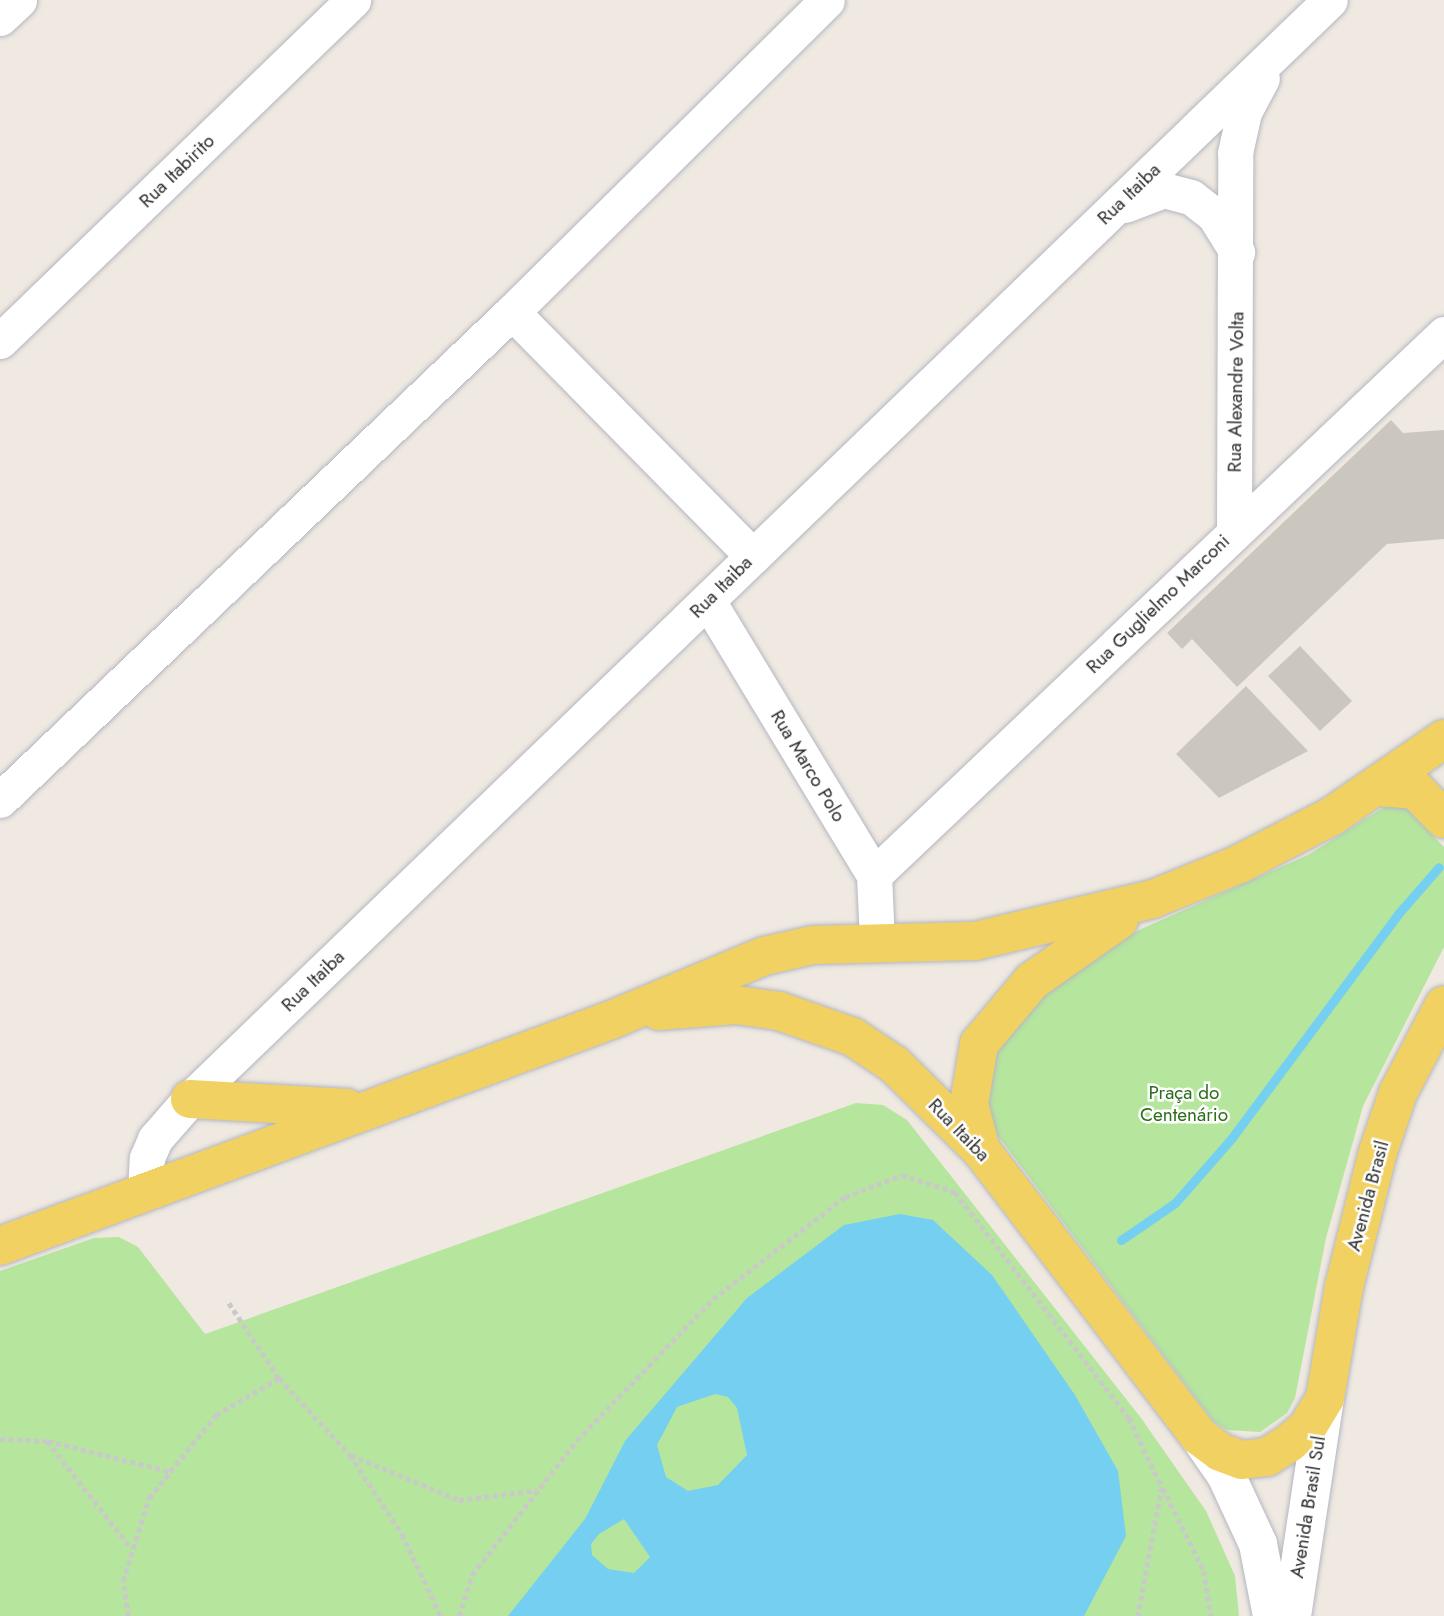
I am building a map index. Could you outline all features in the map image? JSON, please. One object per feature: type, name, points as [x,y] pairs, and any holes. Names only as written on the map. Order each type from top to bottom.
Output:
[{"type":"main road","points":[[981,1150],[969,1104],[970,1073],[979,1044],[999,1014],[1073,947],[1153,899],[1239,864],[1380,786],[1444,741]]},
{"type":"main road","points":[[1444,741],[1433,773],[1444,793]]},
{"type":"main road","points":[[1380,786],[1416,790],[1444,819]]},
{"type":"main road","name":"Rua Itaiba","points":[[0,1246],[611,1020],[764,956],[813,946],[975,941],[1153,899]]},
{"type":"main road","name":"Avenida Brasil","points":[[1325,1398],[1344,1287],[1378,1152],[1398,1093],[1444,1005]]},
{"type":"main road","name":"Rua Itaiba","points":[[611,1020],[685,1006],[736,1006],[815,1023],[853,1037],[895,1065],[981,1150],[1199,1436],[1220,1452],[1242,1460],[1267,1457],[1307,1428],[1325,1398]]},
{"type":"main road","points":[[190,1100],[374,1107]]},
{"type":"main road","name":"Avenida Brasil Sul","points":[[1292,1616],[1325,1398]]},
{"type":"main road","name":"Avenida Brasil Sul","points":[[1199,1436],[1226,1475],[1258,1544],[1272,1616]]},
{"type":"street","points":[[0,18],[19,0]]},
{"type":"street","name":"Rua Itabirito","points":[[0,341],[353,0]]},
{"type":"street","points":[[0,800],[512,312],[827,0]]},
{"type":"street","name":"Rua Itaiba","points":[[145,1192],[146,1158],[155,1139],[190,1100],[1330,0]]},
{"type":"street","name":"Rua Alexandre Volta","points":[[1234,531],[1237,252],[1235,153],[1244,112],[1275,54]]},
{"type":"street","points":[[1098,223],[1138,197],[1164,190],[1191,197],[1214,215],[1237,252]]},
{"type":"street","points":[[512,312],[752,556]]},
{"type":"street","name":"Rua Guglielmo Marconi","points":[[874,875],[1444,334]]},
{"type":"street","name":"Rua Marco Polo","points":[[708,601],[874,875],[877,942]]},
{"type":"path","points":[[459,1616],[472,1575],[577,1440],[713,1299],[845,1197],[902,1175],[955,1192],[1129,1418],[1204,1571],[1212,1616]]},
{"type":"path","points":[[229,1303],[279,1378],[350,1455],[402,1534],[441,1616]]},
{"type":"path","points":[[128,1616],[123,1581],[149,1498],[216,1415],[279,1378]]},
{"type":"path","points":[[0,1439],[47,1441],[170,1472]]},
{"type":"path","points":[[47,1441],[133,1550]]},
{"type":"path","points":[[350,1455],[459,1500],[537,1490]]},
{"type":"path","points":[[1138,1616],[1162,1488]]},
{"type":"green space","name":"Praça do Centenário","points":[[1397,799],[1444,847],[1444,947],[1363,1106],[1326,1238],[1295,1398],[1287,1413],[1260,1432],[1227,1430],[1213,1421],[989,1124],[987,1088],[995,1052],[1013,1020],[1073,967],[1139,930],[1308,855]]},
{"type":"green space","points":[[856,1103],[883,1105],[907,1120],[1141,1418],[1206,1511],[1235,1576],[1239,1616],[0,1616],[0,1271],[94,1238],[119,1237],[138,1247],[205,1334]]},
{"type":"water","points":[[900,1214],[933,1220],[992,1275],[1075,1395],[1118,1471],[1126,1536],[1084,1616],[508,1616],[585,1519],[625,1441],[747,1298],[844,1225]],"holes":[[[715,1394],[728,1397],[737,1408],[747,1455],[718,1485],[688,1491],[666,1477],[657,1445],[677,1407]],[[624,1519],[650,1557],[634,1573],[608,1569],[592,1555],[591,1544],[599,1534]]]},
{"type":"building","points":[[1391,420],[1403,433],[1444,430],[1444,539],[1387,544],[1237,687],[1192,639],[1182,649],[1167,633]]},
{"type":"building","points":[[1300,646],[1352,701],[1320,731],[1268,676]]},
{"type":"building","points":[[1246,686],[1308,751],[1219,798],[1176,754]]},
{"type":"waterway","points":[[1121,1240],[1175,1203],[1231,1139],[1398,914],[1439,867]]}]
